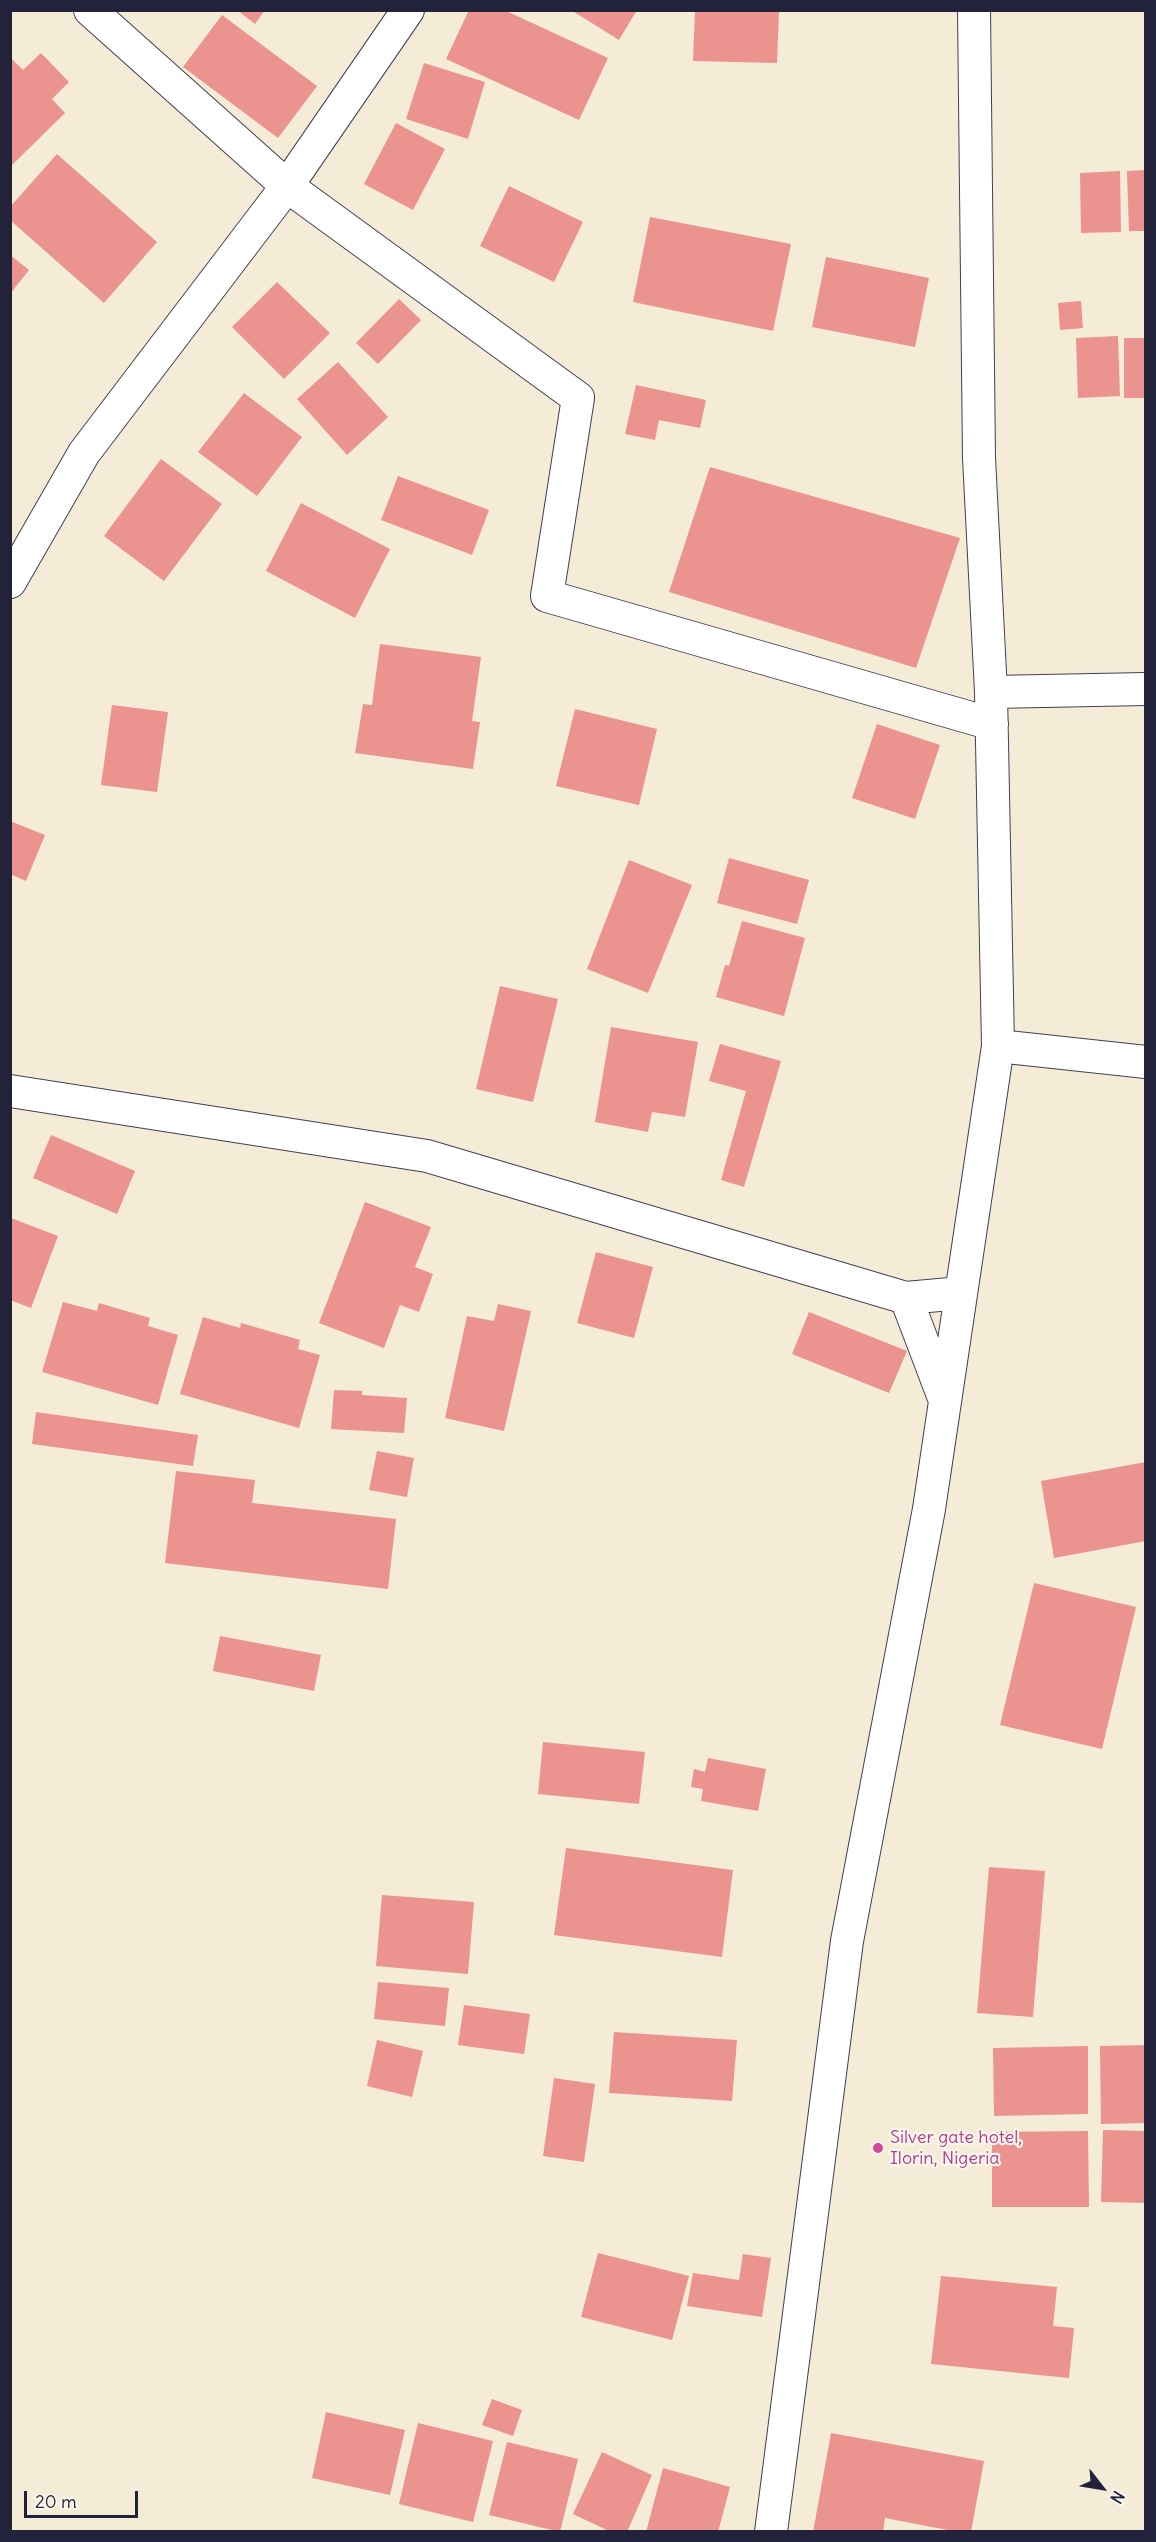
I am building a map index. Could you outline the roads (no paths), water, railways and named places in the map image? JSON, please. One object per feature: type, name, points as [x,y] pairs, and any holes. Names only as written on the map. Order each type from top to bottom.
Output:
[{"type":"street","points":[[90,10],[287,186],[578,398],[547,596],[992,724]]},
{"type":"street","points":[[10,582],[84,453],[287,186],[408,10]]},
{"type":"street","points":[[771,2532],[847,1941],[929,1509],[998,1046],[992,692],[979,458],[974,10]]},
{"type":"street","points":[[992,692],[1146,690]]},
{"type":"street","points":[[998,1046],[1146,1062]]},
{"type":"street","points":[[10,1091],[427,1156],[906,1298],[961,1293]]},
{"type":"street","points":[[906,1298],[945,1401]]},
{"type":"place","name":"Silver gate hotel, Ilorin, Nigeria","points":[[878,2148]]}]
